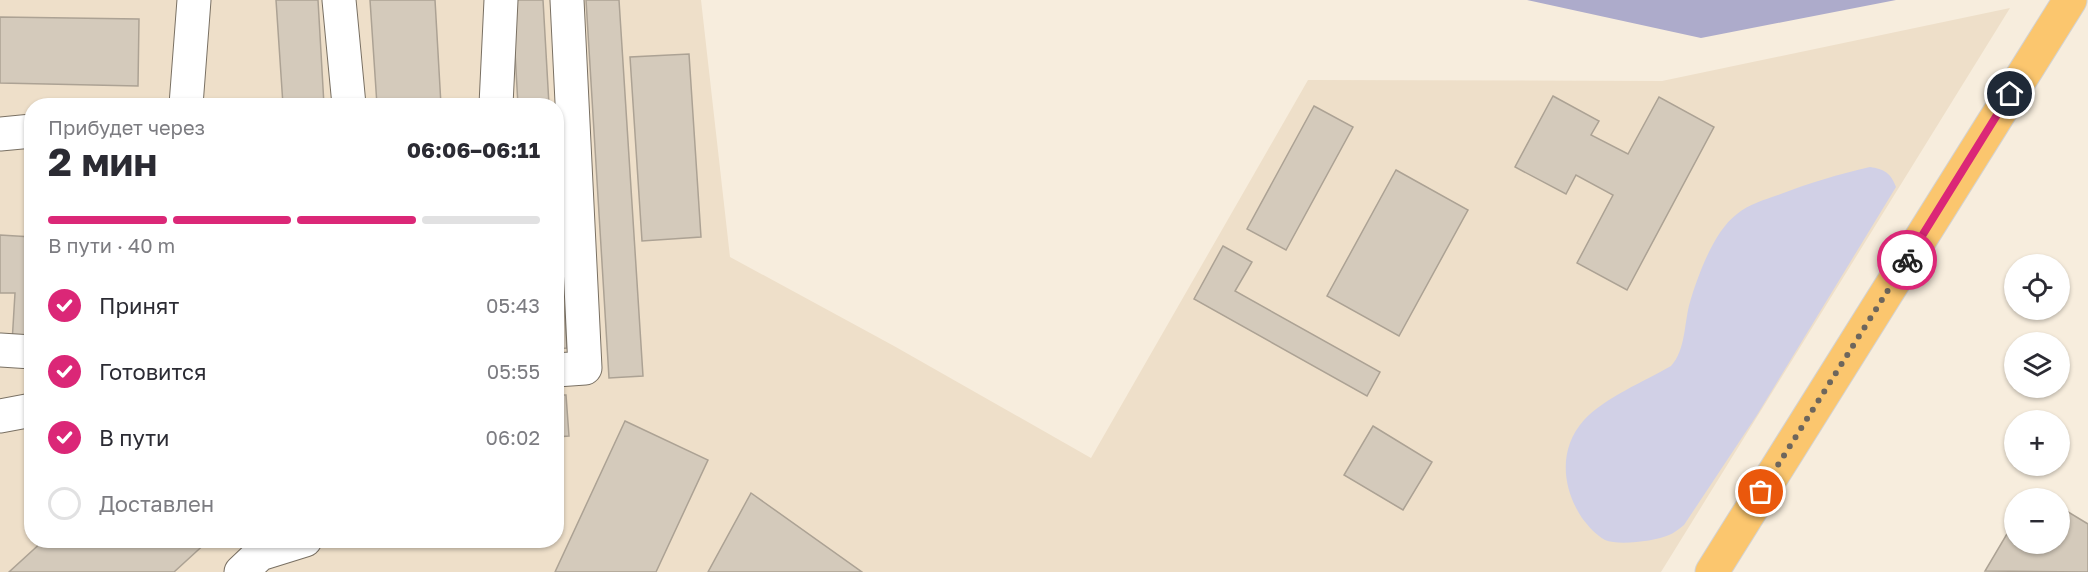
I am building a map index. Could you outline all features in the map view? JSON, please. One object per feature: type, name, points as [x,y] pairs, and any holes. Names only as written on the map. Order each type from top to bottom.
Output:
[{"type":"highway","points":[[1712,572],[2070,0]]},
{"type":"lane","points":[[187,98],[194,0]]},
{"type":"lane","points":[[339,0],[348,98]]},
{"type":"lane","points":[[496,98],[501,0]]},
{"type":"lane","points":[[564,369],[585,368],[568,253],[567,0]]},
{"type":"lane","points":[[0,134],[24,131]]},
{"type":"lane","points":[[0,350],[24,352]]},
{"type":"lane","points":[[0,416],[24,412]]},
{"type":"lane","points":[[242,572],[260,554],[279,548]]},
{"type":"shaded area","points":[[0,0],[701,0],[730,257],[894,346],[1091,458],[1308,80],[1662,81],[2010,8],[1661,572],[0,572]]},
{"type":"shaded area","points":[[1527,0],[1896,0],[1701,38]]},
{"type":"shaded area","points":[[1870,167],[1886,172],[1896,187],[1757,415],[1684,525],[1669,535],[1646,541],[1619,543],[1602,538],[1582,518],[1570,494],[1566,469],[1567,456],[1576,431],[1584,420],[1602,404],[1671,366],[1682,344],[1690,302],[1702,267],[1721,231],[1737,214],[1757,203],[1801,187]]},
{"type":"building","points":[[276,0],[318,0],[324,98],[283,98]]},
{"type":"building","points":[[370,0],[435,0],[441,98],[377,98]]},
{"type":"building","points":[[512,0],[543,0],[549,98],[518,98]]},
{"type":"building","points":[[586,0],[619,0],[643,376],[609,378]]},
{"type":"building","points":[[0,17],[139,19],[138,86],[0,83]]},
{"type":"building","points":[[689,54],[701,237],[642,241],[630,57]]},
{"type":"building","points":[[1553,96],[1599,121],[1591,135],[1628,154],[1659,97],[1714,127],[1627,290],[1577,263],[1613,195],[1576,175],[1566,194],[1515,167]]},
{"type":"building","points":[[1314,106],[1353,127],[1286,250],[1247,229]]},
{"type":"building","points":[[1396,170],[1468,210],[1399,336],[1327,296]]},
{"type":"building","points":[[0,235],[24,236],[24,344],[12,343],[15,293],[0,293]]},
{"type":"building","points":[[1223,246],[1252,262],[1235,291],[1380,372],[1367,396],[1194,299]]},
{"type":"building","points":[[564,305],[567,348],[564,348]]},
{"type":"building","points":[[564,395],[566,395],[569,436],[564,436]]},
{"type":"building","points":[[625,421],[708,460],[656,572],[555,572]]},
{"type":"building","points":[[1373,426],[1432,462],[1403,510],[1344,475]]},
{"type":"building","points":[[751,493],[862,572],[708,572]]},
{"type":"building","points":[[2070,513],[2088,524],[2088,572],[1985,571],[2004,539],[2004,554],[2070,554]]},
{"type":"building","points":[[35,548],[200,548],[174,572],[9,572]]},
{"type":"way so far","points":[[1761,492],[1907,260]]},
{"type":"route","points":[[1907,260],[2010,94]]}]
